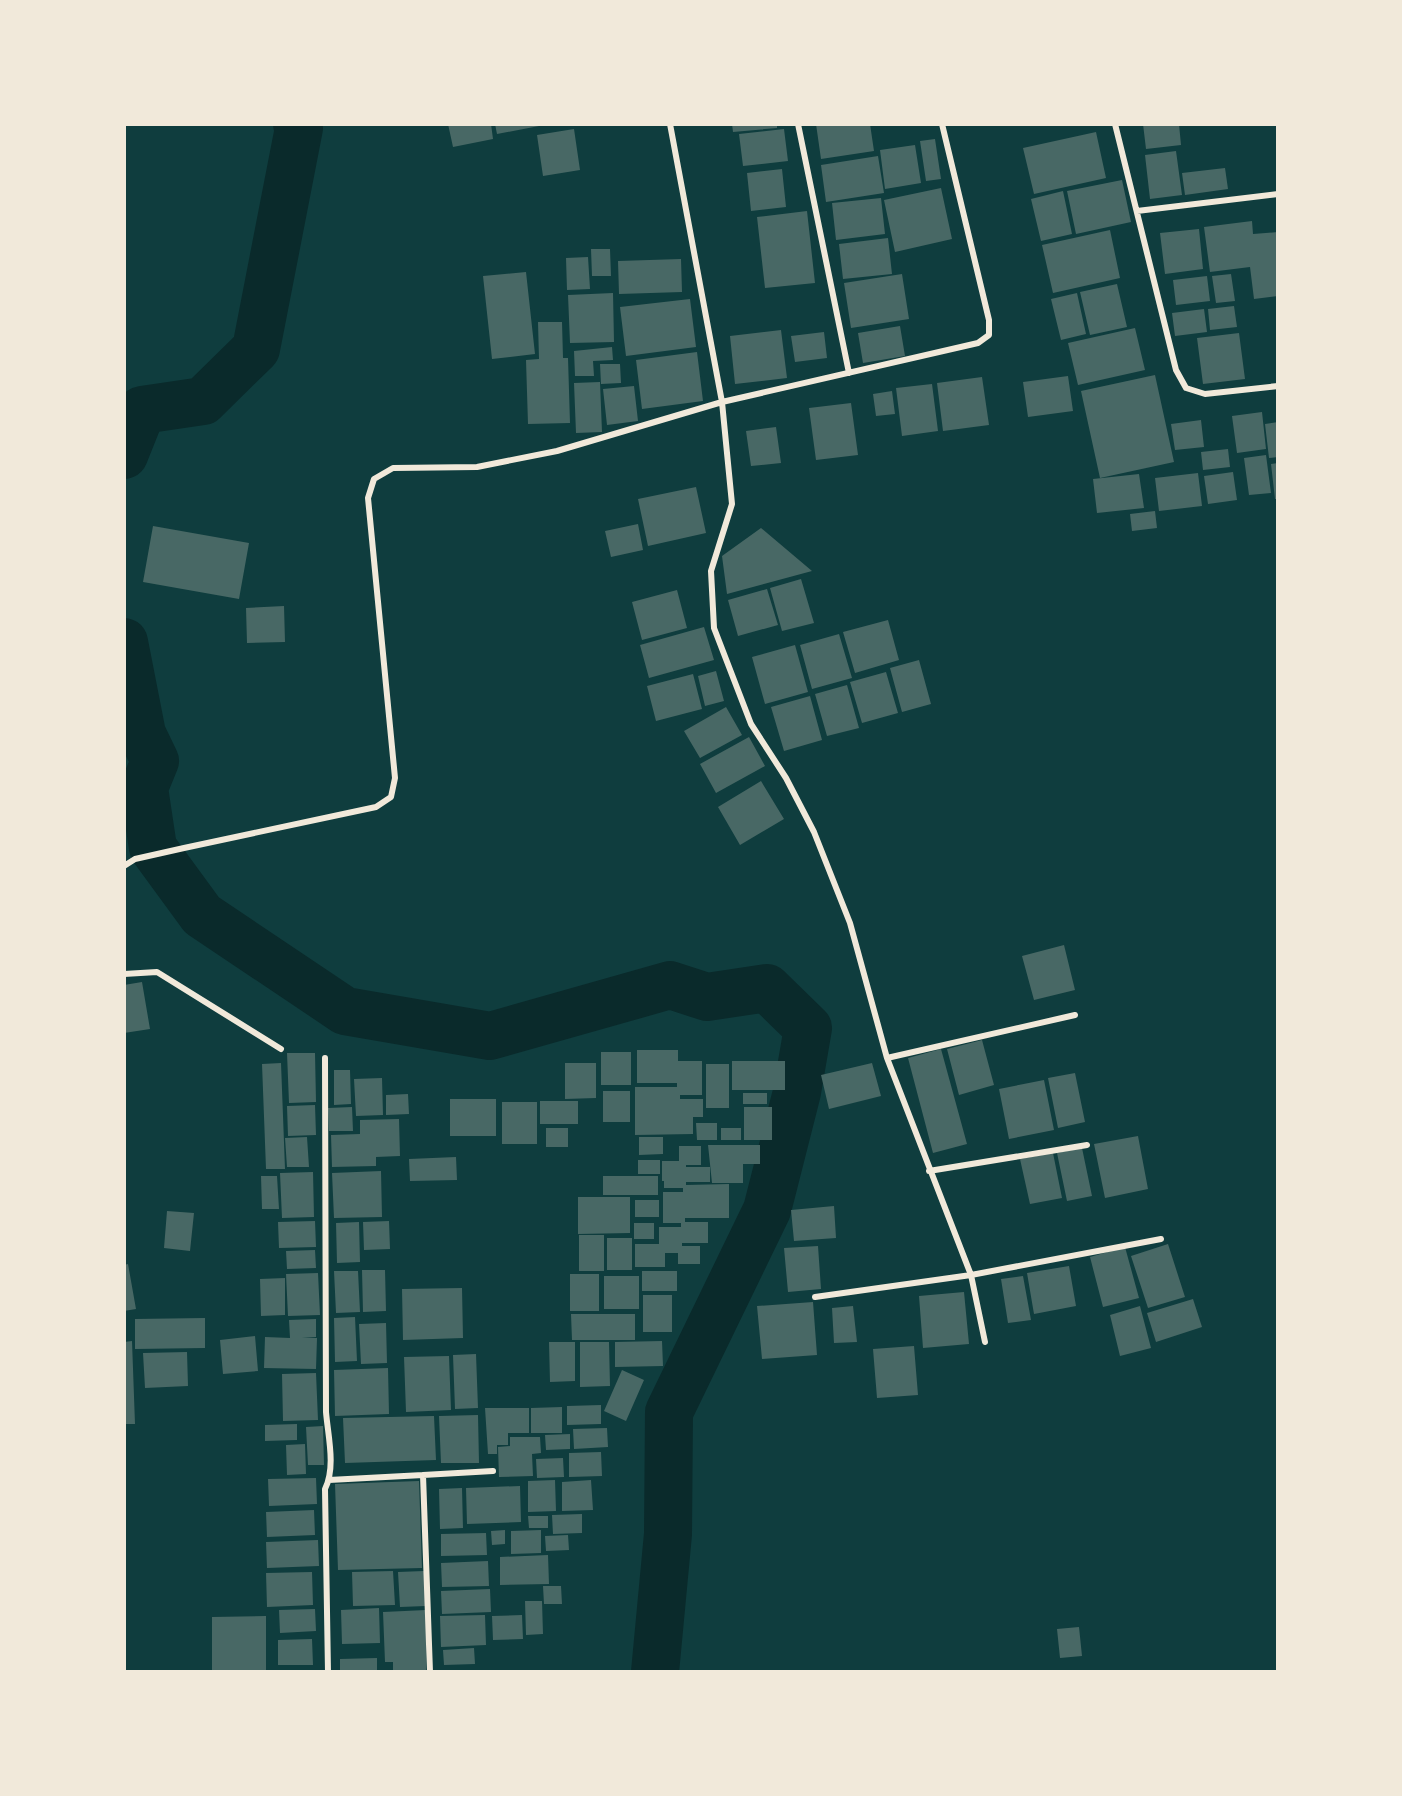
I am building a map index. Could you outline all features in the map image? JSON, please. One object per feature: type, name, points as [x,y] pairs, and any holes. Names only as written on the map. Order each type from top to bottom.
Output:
[{"type":"street","points":[[670,124],[722,402],[732,504],[711,571],[714,628],[751,724],[786,778],[814,832],[850,923],[887,1058],[971,1275],[985,1342]]},
{"type":"street","points":[[798,124],[849,373]]},
{"type":"street","points":[[124,866],[135,859],[376,807],[391,797],[395,778],[368,498],[374,479],[393,468],[477,467],[557,451],[722,402],[978,343],[989,334],[988,320],[942,124]]},
{"type":"street","points":[[1115,124],[1176,370],[1186,388],[1205,394],[1278,386]]},
{"type":"street","points":[[1137,211],[1278,194]]},
{"type":"street","points":[[124,964],[126,973],[157,972],[281,1049]]},
{"type":"street","points":[[887,1058],[1075,1015]]},
{"type":"street","points":[[325,1058],[326,1412],[329,1480],[325,1489],[328,1671]]},
{"type":"street","points":[[929,1171],[1087,1145]]},
{"type":"street","points":[[815,1297],[971,1275],[1161,1239]]},
{"type":"street","points":[[329,1480],[493,1471]]},
{"type":"street","points":[[423,1475],[430,1671]]},
{"type":"building","points":[[448,124],[491,124],[493,139],[453,147]]},
{"type":"building","points":[[495,124],[539,124],[539,126],[497,134]]},
{"type":"building","points":[[732,124],[777,124],[777,128],[733,132]]},
{"type":"building","points":[[816,124],[870,124],[874,151],[821,159]]},
{"type":"building","points":[[1143,124],[1179,124],[1181,145],[1146,149]]},
{"type":"building","points":[[574,129],[580,170],[543,176],[537,135]]},
{"type":"building","points":[[784,129],[788,161],[743,166],[739,134]]},
{"type":"building","points":[[1096,132],[1106,178],[1034,194],[1023,148]]},
{"type":"building","points":[[935,139],[941,179],[926,181],[920,141]]},
{"type":"building","points":[[915,145],[921,183],[885,189],[880,150]]},
{"type":"building","points":[[1176,151],[1182,195],[1150,199],[1145,155]]},
{"type":"building","points":[[878,156],[884,193],[826,202],[821,165]]},
{"type":"building","points":[[1225,168],[1228,189],[1185,195],[1182,173]]},
{"type":"building","points":[[782,169],[786,207],[751,211],[747,173]]},
{"type":"building","points":[[1122,180],[1131,222],[1076,234],[1067,191]]},
{"type":"building","points":[[941,188],[952,239],[895,252],[884,200]]},
{"type":"building","points":[[1063,191],[1072,234],[1041,241],[1031,199]]},
{"type":"building","points":[[881,198],[885,234],[836,240],[832,203]]},
{"type":"building","points":[[807,211],[815,283],[765,288],[757,217]]},
{"type":"building","points":[[1252,221],[1253,234],[1278,232],[1278,296],[1254,299],[1250,267],[1210,272],[1204,227]]},
{"type":"building","points":[[1199,229],[1203,269],[1165,274],[1160,233]]},
{"type":"building","points":[[1110,230],[1120,278],[1053,293],[1042,245]]},
{"type":"building","points":[[888,238],[892,274],[843,279],[839,244]]},
{"type":"building","points":[[591,249],[610,249],[611,276],[592,276]]},
{"type":"building","points":[[588,257],[590,289],[567,290],[566,258]]},
{"type":"building","points":[[681,259],[682,292],[619,294],[618,261]]},
{"type":"building","points":[[526,272],[535,354],[492,359],[483,276]]},
{"type":"building","points":[[902,274],[909,319],[851,328],[844,283]]},
{"type":"building","points":[[1231,274],[1235,301],[1216,303],[1212,276]]},
{"type":"building","points":[[1207,276],[1210,301],[1176,305],[1173,280]]},
{"type":"building","points":[[1117,284],[1127,327],[1090,335],[1080,292]]},
{"type":"building","points":[[613,293],[614,342],[570,343],[568,295]]},
{"type":"building","points":[[1077,293],[1086,334],[1061,340],[1051,299]]},
{"type":"building","points":[[690,299],[696,347],[626,356],[620,307]]},
{"type":"building","points":[[1234,306],[1237,327],[1210,330],[1208,309]]},
{"type":"building","points":[[1204,309],[1207,332],[1175,336],[1172,313]]},
{"type":"building","points":[[538,322],[562,322],[563,358],[568,358],[570,423],[528,424],[526,360],[539,359]]},
{"type":"building","points":[[900,326],[905,356],[863,363],[858,333]]},
{"type":"building","points":[[1135,328],[1145,370],[1078,385],[1068,343]]},
{"type":"building","points":[[781,330],[787,378],[735,384],[730,336]]},
{"type":"building","points":[[824,332],[827,358],[795,362],[791,336]]},
{"type":"building","points":[[1239,333],[1245,379],[1203,384],[1197,338]]},
{"type":"building","points":[[612,347],[613,360],[593,361],[594,376],[575,376],[574,351]]},
{"type":"building","points":[[697,352],[703,401],[642,409],[636,360]]},
{"type":"building","points":[[600,364],[620,364],[621,383],[601,384]]},
{"type":"building","points":[[1155,375],[1174,462],[1100,478],[1081,391]]},
{"type":"building","points":[[1068,376],[1073,411],[1028,417],[1023,382]]},
{"type":"building","points":[[982,377],[989,425],[943,431],[937,383]]},
{"type":"building","points":[[600,382],[602,432],[576,433],[574,383]]},
{"type":"building","points":[[932,384],[938,431],[902,436],[896,388]]},
{"type":"building","points":[[634,386],[638,421],[607,425],[603,389]]},
{"type":"building","points":[[892,391],[895,414],[876,416],[873,394]]},
{"type":"building","points":[[851,403],[858,455],[816,460],[809,408]]},
{"type":"building","points":[[1262,412],[1266,449],[1237,453],[1232,416]]},
{"type":"building","points":[[1201,420],[1204,447],[1175,450],[1171,424]]},
{"type":"building","points":[[1278,422],[1278,457],[1269,458],[1265,424]]},
{"type":"building","points":[[776,427],[781,463],[751,466],[746,431]]},
{"type":"building","points":[[1228,449],[1230,467],[1203,470],[1201,452]]},
{"type":"building","points":[[1266,455],[1271,493],[1249,495],[1244,458]]},
{"type":"building","points":[[1278,463],[1278,499],[1275,499],[1271,464]]},
{"type":"building","points":[[1233,472],[1237,500],[1208,504],[1204,476]]},
{"type":"building","points":[[1198,473],[1202,506],[1159,511],[1155,478]]},
{"type":"building","points":[[1139,474],[1144,508],[1097,513],[1093,479]]},
{"type":"building","points":[[696,487],[706,533],[648,546],[638,499]]},
{"type":"building","points":[[1155,511],[1157,528],[1132,531],[1130,514]]},
{"type":"building","points":[[638,524],[643,550],[611,557],[605,531]]},
{"type":"building","points":[[153,526],[249,543],[239,599],[143,582]]},
{"type":"building","points":[[761,528],[812,571],[727,594],[722,556]]},
{"type":"building","points":[[801,579],[814,623],[782,631],[770,588]]},
{"type":"building","points":[[767,589],[778,625],[738,636],[728,600]]},
{"type":"building","points":[[677,590],[687,628],[642,640],[632,602]]},
{"type":"building","points":[[284,606],[285,642],[247,643],[246,608]]},
{"type":"building","points":[[888,620],[899,660],[855,673],[843,632]]},
{"type":"building","points":[[704,627],[714,660],[649,678],[640,645]]},
{"type":"building","points":[[839,634],[852,678],[812,689],[800,645]]},
{"type":"building","points":[[795,645],[808,692],[765,704],[752,657]]},
{"type":"building","points":[[919,660],[931,704],[902,712],[890,668]]},
{"type":"building","points":[[716,671],[724,701],[705,706],[698,676]]},
{"type":"building","points":[[886,672],[898,713],[862,723],[850,682]]},
{"type":"building","points":[[693,674],[702,709],[656,721],[647,686]]},
{"type":"building","points":[[847,685],[859,728],[827,736],[815,694]]},
{"type":"building","points":[[810,696],[822,740],[784,751],[771,707]]},
{"type":"building","points":[[726,707],[742,735],[700,758],[684,731]]},
{"type":"building","points":[[749,737],[765,766],[716,793],[700,764]]},
{"type":"building","points":[[761,781],[784,819],[740,845],[718,807]]},
{"type":"building","points":[[1064,945],[1075,990],[1034,1000],[1022,956]]},
{"type":"building","points":[[142,982],[150,1029],[124,1033],[124,985]]},
{"type":"building","points":[[982,1040],[994,1085],[959,1095],[947,1049]]},
{"type":"building","points":[[941,1049],[967,1144],[933,1153],[908,1058]]},
{"type":"building","points":[[637,1050],[678,1050],[678,1061],[702,1061],[702,1095],[680,1095],[680,1099],[703,1099],[703,1117],[693,1117],[693,1134],[635,1135],[635,1087],[677,1087],[677,1083],[637,1083]]},
{"type":"building","points":[[601,1052],[631,1052],[631,1085],[601,1085]]},
{"type":"building","points":[[287,1053],[315,1053],[316,1102],[289,1103]]},
{"type":"building","points":[[732,1061],[785,1061],[785,1090],[732,1090]]},
{"type":"building","points":[[281,1063],[285,1169],[266,1169],[262,1064]]},
{"type":"building","points":[[565,1063],[596,1063],[596,1098],[565,1099]]},
{"type":"building","points":[[872,1063],[881,1096],[829,1109],[821,1075]]},
{"type":"building","points":[[706,1064],[729,1064],[729,1108],[706,1108]]},
{"type":"building","points":[[334,1070],[350,1070],[351,1104],[334,1105]]},
{"type":"building","points":[[1075,1073],[1085,1122],[1058,1128],[1048,1078]]},
{"type":"building","points":[[382,1078],[383,1115],[356,1116],[354,1079]]},
{"type":"building","points":[[1044,1080],[1054,1130],[1009,1139],[999,1089]]},
{"type":"building","points":[[603,1091],[630,1091],[630,1122],[603,1122]]},
{"type":"building","points":[[743,1093],[767,1093],[767,1104],[743,1104]]},
{"type":"building","points":[[408,1094],[409,1114],[386,1115],[386,1095]]},
{"type":"building","points":[[450,1099],[496,1099],[496,1136],[450,1136]]},
{"type":"building","points":[[540,1101],[578,1101],[578,1124],[540,1124]]},
{"type":"building","points":[[502,1102],[537,1102],[537,1144],[502,1144]]},
{"type":"building","points":[[315,1105],[316,1135],[288,1136],[287,1106]]},
{"type":"building","points":[[352,1107],[353,1131],[329,1131],[328,1108]]},
{"type":"building","points":[[744,1107],[772,1107],[772,1140],[744,1140]]},
{"type":"building","points":[[399,1119],[400,1156],[376,1157],[376,1166],[332,1167],[331,1135],[360,1134],[360,1120]]},
{"type":"building","points":[[696,1123],[717,1123],[717,1140],[697,1140]]},
{"type":"building","points":[[546,1128],[568,1128],[568,1147],[546,1147]]},
{"type":"building","points":[[721,1128],[741,1128],[741,1140],[721,1140]]},
{"type":"building","points":[[1138,1136],[1148,1189],[1105,1198],[1094,1144]]},
{"type":"building","points":[[307,1137],[309,1167],[287,1167],[285,1138]]},
{"type":"building","points":[[639,1137],[663,1137],[663,1154],[639,1155]]},
{"type":"building","points":[[708,1145],[760,1145],[760,1164],[743,1164],[743,1183],[712,1183]]},
{"type":"building","points":[[679,1146],[701,1146],[701,1165],[686,1165],[686,1167],[710,1167],[710,1182],[686,1182],[686,1185],[729,1184],[729,1218],[685,1218],[685,1222],[708,1222],[708,1243],[682,1243],[682,1246],[700,1246],[700,1264],[678,1264],[678,1253],[665,1253],[665,1267],[635,1267],[635,1244],[659,1244],[659,1227],[681,1227],[681,1223],[663,1223],[663,1192],[683,1192],[683,1188],[664,1188],[662,1161],[679,1161]]},
{"type":"building","points":[[1082,1148],[1092,1196],[1067,1201],[1057,1153]]},
{"type":"building","points":[[1053,1153],[1062,1198],[1030,1204],[1020,1159]]},
{"type":"building","points":[[456,1157],[457,1180],[410,1181],[409,1159]]},
{"type":"building","points":[[638,1160],[660,1160],[660,1174],[638,1174]]},
{"type":"building","points":[[381,1171],[382,1217],[334,1218],[332,1173]]},
{"type":"building","points":[[313,1172],[314,1217],[282,1218],[280,1173]]},
{"type":"building","points":[[261,1176],[277,1176],[279,1209],[262,1209]]},
{"type":"building","points":[[603,1176],[658,1176],[658,1195],[603,1195]]},
{"type":"building","points":[[578,1197],[630,1197],[630,1233],[578,1234]]},
{"type":"building","points":[[635,1200],[659,1200],[659,1217],[635,1217]]},
{"type":"building","points":[[834,1206],[836,1238],[794,1241],[791,1210]]},
{"type":"building","points":[[167,1211],[194,1213],[190,1251],[164,1248]]},
{"type":"building","points":[[315,1221],[316,1247],[279,1248],[278,1222]]},
{"type":"building","points":[[389,1221],[390,1249],[364,1250],[363,1222]]},
{"type":"building","points":[[359,1222],[360,1262],[337,1263],[336,1223]]},
{"type":"building","points":[[634,1223],[654,1223],[654,1239],[634,1239]]},
{"type":"building","points":[[579,1235],[604,1235],[604,1271],[579,1271]]},
{"type":"building","points":[[607,1238],[632,1238],[632,1270],[607,1270]]},
{"type":"building","points":[[1168,1244],[1185,1297],[1148,1308],[1131,1256]]},
{"type":"building","points":[[818,1246],[821,1289],[788,1292],[784,1248]]},
{"type":"building","points":[[1125,1247],[1139,1298],[1103,1307],[1090,1257]]},
{"type":"building","points":[[315,1250],[316,1268],[287,1269],[286,1251]]},
{"type":"building","points":[[128,1264],[136,1309],[124,1311],[124,1265]]},
{"type":"building","points":[[1069,1266],[1076,1306],[1034,1314],[1027,1273]]},
{"type":"building","points":[[362,1270],[385,1270],[386,1311],[363,1312]]},
{"type":"building","points":[[334,1271],[358,1271],[360,1312],[336,1313]]},
{"type":"building","points":[[642,1271],[677,1271],[677,1291],[642,1291]]},
{"type":"building","points":[[318,1273],[320,1315],[288,1316],[286,1274]]},
{"type":"building","points":[[570,1274],[599,1274],[599,1311],[570,1311]]},
{"type":"building","points":[[604,1276],[639,1276],[639,1309],[604,1309]]},
{"type":"building","points":[[1023,1276],[1031,1320],[1008,1323],[1001,1279]]},
{"type":"building","points":[[285,1278],[285,1315],[261,1316],[260,1279]]},
{"type":"building","points":[[462,1288],[463,1338],[403,1340],[402,1289]]},
{"type":"building","points":[[964,1292],[969,1344],[923,1348],[919,1296]]},
{"type":"building","points":[[643,1295],[672,1295],[672,1332],[643,1332]]},
{"type":"building","points":[[1193,1299],[1202,1327],[1156,1342],[1147,1313]]},
{"type":"building","points":[[813,1302],[817,1355],[762,1359],[757,1306]]},
{"type":"building","points":[[853,1306],[857,1342],[834,1343],[832,1308]]},
{"type":"building","points":[[1140,1306],[1151,1348],[1120,1356],[1110,1315]]},
{"type":"building","points":[[571,1314],[635,1314],[635,1340],[572,1340]]},
{"type":"building","points":[[355,1317],[357,1361],[335,1362],[334,1318]]},
{"type":"building","points":[[205,1318],[205,1348],[135,1349],[135,1319]]},
{"type":"building","points":[[316,1319],[316,1337],[302,1338],[317,1338],[316,1369],[264,1368],[265,1337],[290,1338],[289,1320]]},
{"type":"building","points":[[386,1323],[387,1363],[361,1364],[359,1324]]},
{"type":"building","points":[[255,1336],[258,1371],[223,1374],[220,1340]]},
{"type":"building","points":[[132,1341],[135,1424],[124,1424],[124,1342]]},
{"type":"building","points":[[662,1341],[663,1366],[615,1367],[615,1342]]},
{"type":"building","points":[[549,1342],[575,1342],[575,1381],[550,1382]]},
{"type":"building","points":[[580,1342],[609,1342],[610,1386],[580,1387]]},
{"type":"building","points":[[914,1346],[918,1395],[877,1398],[873,1349]]},
{"type":"building","points":[[187,1352],[188,1386],[145,1388],[143,1353]]},
{"type":"building","points":[[476,1354],[478,1408],[455,1409],[453,1355]]},
{"type":"building","points":[[449,1356],[451,1410],[406,1412],[404,1357]]},
{"type":"building","points":[[388,1368],[389,1414],[335,1416],[334,1370]]},
{"type":"building","points":[[622,1370],[644,1380],[626,1421],[604,1411]]},
{"type":"building","points":[[316,1373],[318,1420],[283,1421],[282,1374]]},
{"type":"building","points":[[601,1405],[601,1424],[567,1425],[567,1406]]},
{"type":"building","points":[[562,1407],[562,1433],[531,1433],[531,1408]]},
{"type":"building","points":[[485,1408],[529,1408],[529,1433],[508,1433],[508,1445],[497,1445],[497,1454],[488,1454]]},
{"type":"building","points":[[478,1415],[479,1463],[441,1463],[439,1416]]},
{"type":"building","points":[[434,1416],[436,1460],[345,1463],[343,1418]]},
{"type":"building","points":[[297,1424],[297,1440],[265,1441],[265,1425]]},
{"type":"building","points":[[323,1426],[324,1465],[308,1465],[306,1427]]},
{"type":"building","points":[[607,1428],[608,1447],[574,1449],[573,1429]]},
{"type":"building","points":[[570,1434],[570,1449],[546,1450],[545,1435]]},
{"type":"building","points":[[510,1437],[540,1437],[541,1453],[532,1454],[533,1476],[499,1477],[498,1447],[510,1446]]},
{"type":"building","points":[[305,1444],[306,1474],[287,1475],[286,1445]]},
{"type":"building","points":[[601,1452],[602,1476],[569,1477],[569,1453]]},
{"type":"building","points":[[563,1458],[564,1477],[537,1478],[536,1459]]},
{"type":"building","points":[[316,1478],[317,1504],[269,1506],[268,1479]]},
{"type":"building","points":[[555,1480],[556,1511],[528,1512],[528,1481]]},
{"type":"building","points":[[591,1480],[593,1510],[562,1511],[562,1482]]},
{"type":"building","points":[[419,1481],[422,1568],[338,1570],[335,1484]]},
{"type":"building","points":[[520,1486],[521,1522],[467,1524],[466,1488]]},
{"type":"building","points":[[462,1488],[463,1528],[440,1529],[439,1489]]},
{"type":"building","points":[[314,1510],[315,1535],[267,1537],[266,1512]]},
{"type":"building","points":[[582,1514],[582,1533],[553,1534],[552,1515]]},
{"type":"building","points":[[528,1516],[548,1516],[548,1528],[529,1528]]},
{"type":"building","points":[[505,1530],[505,1544],[492,1545],[491,1531]]},
{"type":"building","points":[[541,1530],[541,1553],[511,1554],[511,1531]]},
{"type":"building","points":[[486,1533],[487,1555],[441,1556],[441,1534]]},
{"type":"building","points":[[568,1535],[569,1550],[546,1551],[545,1536]]},
{"type":"building","points":[[318,1540],[319,1566],[267,1568],[266,1542]]},
{"type":"building","points":[[548,1555],[549,1584],[500,1585],[500,1557]]},
{"type":"building","points":[[488,1561],[489,1586],[442,1587],[441,1563]]},
{"type":"building","points":[[393,1571],[395,1605],[353,1606],[352,1572]]},
{"type":"building","points":[[424,1571],[426,1606],[400,1607],[398,1572]]},
{"type":"building","points":[[312,1572],[313,1605],[267,1607],[266,1573]]},
{"type":"building","points":[[543,1586],[561,1586],[562,1604],[544,1604]]},
{"type":"building","points":[[490,1589],[491,1612],[442,1614],[441,1591]]},
{"type":"building","points":[[525,1601],[542,1601],[543,1634],[526,1635]]},
{"type":"building","points":[[379,1608],[380,1643],[342,1644],[341,1610]]},
{"type":"building","points":[[315,1609],[316,1631],[280,1633],[279,1610]]},
{"type":"building","points":[[426,1610],[426,1672],[393,1672],[393,1662],[385,1662],[383,1612]]},
{"type":"building","points":[[485,1615],[486,1645],[441,1647],[440,1616]]},
{"type":"building","points":[[522,1615],[523,1639],[493,1640],[492,1616]]},
{"type":"building","points":[[266,1616],[266,1672],[212,1672],[212,1617]]},
{"type":"building","points":[[1079,1627],[1082,1656],[1060,1658],[1057,1629]]},
{"type":"building","points":[[312,1639],[313,1665],[278,1665],[278,1640]]},
{"type":"building","points":[[474,1648],[475,1664],[444,1665],[443,1650]]},
{"type":"building","points":[[377,1658],[377,1672],[340,1672],[340,1659]]},
{"type":"waterway","points":[[124,455],[142,410],[203,401],[256,349],[299,128],[297,124]]},
{"type":"waterway","points":[[124,642],[142,734],[155,761],[144,788],[153,848],[202,915],[345,1011],[490,1036],[670,985],[707,997],[767,988],[808,1028],[797,1092],[767,1210],[669,1412],[668,1534],[655,1672]]}]
